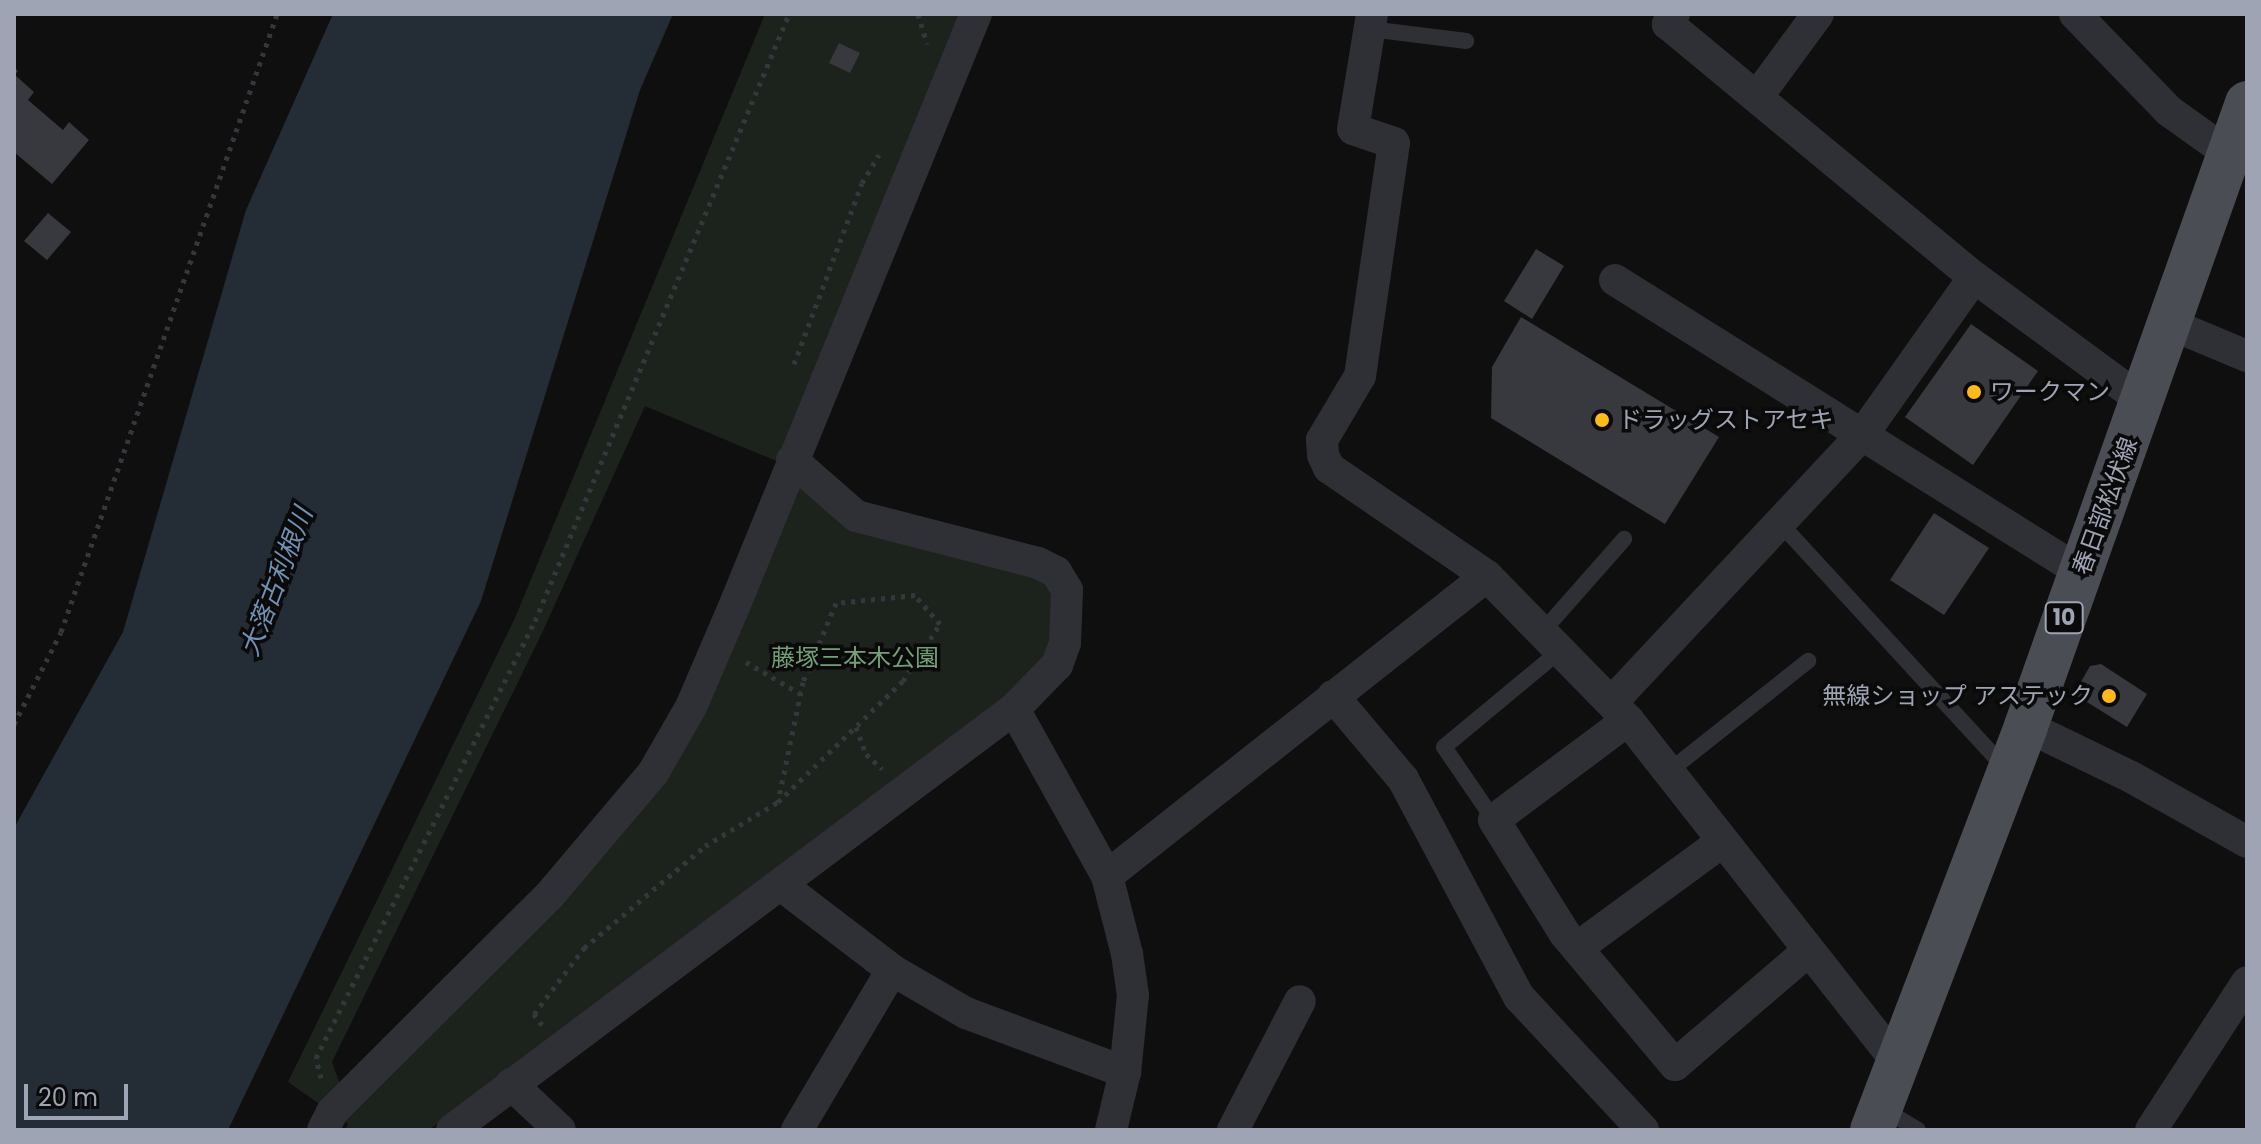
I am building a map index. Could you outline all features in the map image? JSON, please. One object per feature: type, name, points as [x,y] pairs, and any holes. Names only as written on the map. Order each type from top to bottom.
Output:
[{"type":"main road","name":"春日部松伏線","points":[[1876,1118],[2026,726],[2081,572],[2104,478],[2143,401],[2247,103]]},
{"type":"street","points":[[327,1121],[527,919],[610,827],[653,773],[716,649],[976,14]]},
{"type":"street","points":[[1674,14],[1668,24],[1974,277],[2143,401]]},
{"type":"street","points":[[1757,97],[1818,14]]},
{"type":"street","points":[[2075,14],[2169,111],[2229,154]]},
{"type":"street","points":[[1371,21],[1353,129],[1394,143],[1360,376],[1322,440],[1323,455],[1329,468],[1487,576],[1620,711],[1807,952],[1897,1062]]},
{"type":"street","points":[[1807,952],[1675,1065],[1577,948],[1494,820],[1620,711],[1778,521],[1863,434],[1974,277]]},
{"type":"street","points":[[1615,280],[2081,572]]},
{"type":"street","points":[[2170,324],[2247,356]]},
{"type":"street","points":[[452,1130],[1014,709],[1057,665],[1065,643],[1067,590],[1056,572],[1038,563],[856,516],[792,460]]},
{"type":"street","points":[[1107,876],[1487,576]]},
{"type":"street","points":[[1333,696],[1403,779],[1519,997],[1643,1130]]},
{"type":"street","points":[[1014,709],[1107,876],[1133,995],[1125,1072],[1111,1130]]},
{"type":"street","points":[[2026,726],[2133,778],[2247,842]]},
{"type":"street","points":[[1577,948],[1722,842]]},
{"type":"street","points":[[781,885],[892,970],[966,1013],[1125,1072]]},
{"type":"street","points":[[797,1130],[892,970]]},
{"type":"street","points":[[2151,1130],[2247,982]]},
{"type":"street","points":[[1233,1130],[1300,1001]]},
{"type":"street","points":[[511,1084],[560,1130]]},
{"type":"lane","points":[[1371,21],[1466,41]]},
{"type":"lane","points":[[1778,521],[2008,772]]},
{"type":"lane","points":[[1494,820],[1444,747],[1552,640],[1624,539]]},
{"type":"lane","points":[[1668,772],[1808,661]]},
{"type":"lane","points":[[1876,1118],[1918,1130]]},
{"type":"path","points":[[14,724],[61,632],[277,14]]},
{"type":"path","points":[[327,1121],[316,1058],[535,621],[789,14]]},
{"type":"path","points":[[560,1047],[534,1014],[584,948],[705,846],[778,802],[903,681],[940,624],[915,595],[836,603],[801,694],[778,802]]},
{"type":"path","points":[[716,649],[771,673],[801,694]]},
{"type":"path","points":[[856,727],[866,754],[903,790]]},
{"type":"green space","name":"藤塚三本木公園","points":[[765,14],[965,14],[781,463],[645,406],[542,633],[332,1062],[341,1087],[581,878],[797,480],[1051,584],[1055,602],[1047,657],[1007,699],[429,1130],[345,1130],[348,1124],[288,1082],[515,618]]},
{"type":"water","name":"大落古利根川","points":[[333,14],[673,14],[640,90],[481,601],[228,1130],[14,1130],[14,828],[123,632],[246,210]]},
{"type":"building","points":[[839,43],[860,53],[850,73],[829,63]]},
{"type":"building","points":[[14,67],[18,71],[15,75],[34,92],[28,100],[63,130],[69,122],[89,140],[52,184],[14,152]]},
{"type":"building","points":[[48,213],[71,232],[47,260],[24,241]]},
{"type":"building","points":[[1536,249],[1564,266],[1532,319],[1504,301]]},
{"type":"building","points":[[1521,317],[1719,437],[1665,524],[1491,418],[1492,367]]},
{"type":"building","points":[[1971,324],[2038,371],[1973,465],[1905,417]]},
{"type":"building","points":[[1934,513],[1989,548],[1944,615],[1890,580]]},
{"type":"building","points":[[2101,664],[2147,694],[2127,727],[2074,694],[2090,666]]},
{"type":"place","name":"ワークマン","points":[[1974,392]]},
{"type":"place","name":"ドラッグストアセキ","points":[[1602,420]]},
{"type":"place","name":"無線ショップ アステック","points":[[2109,696]]}]
